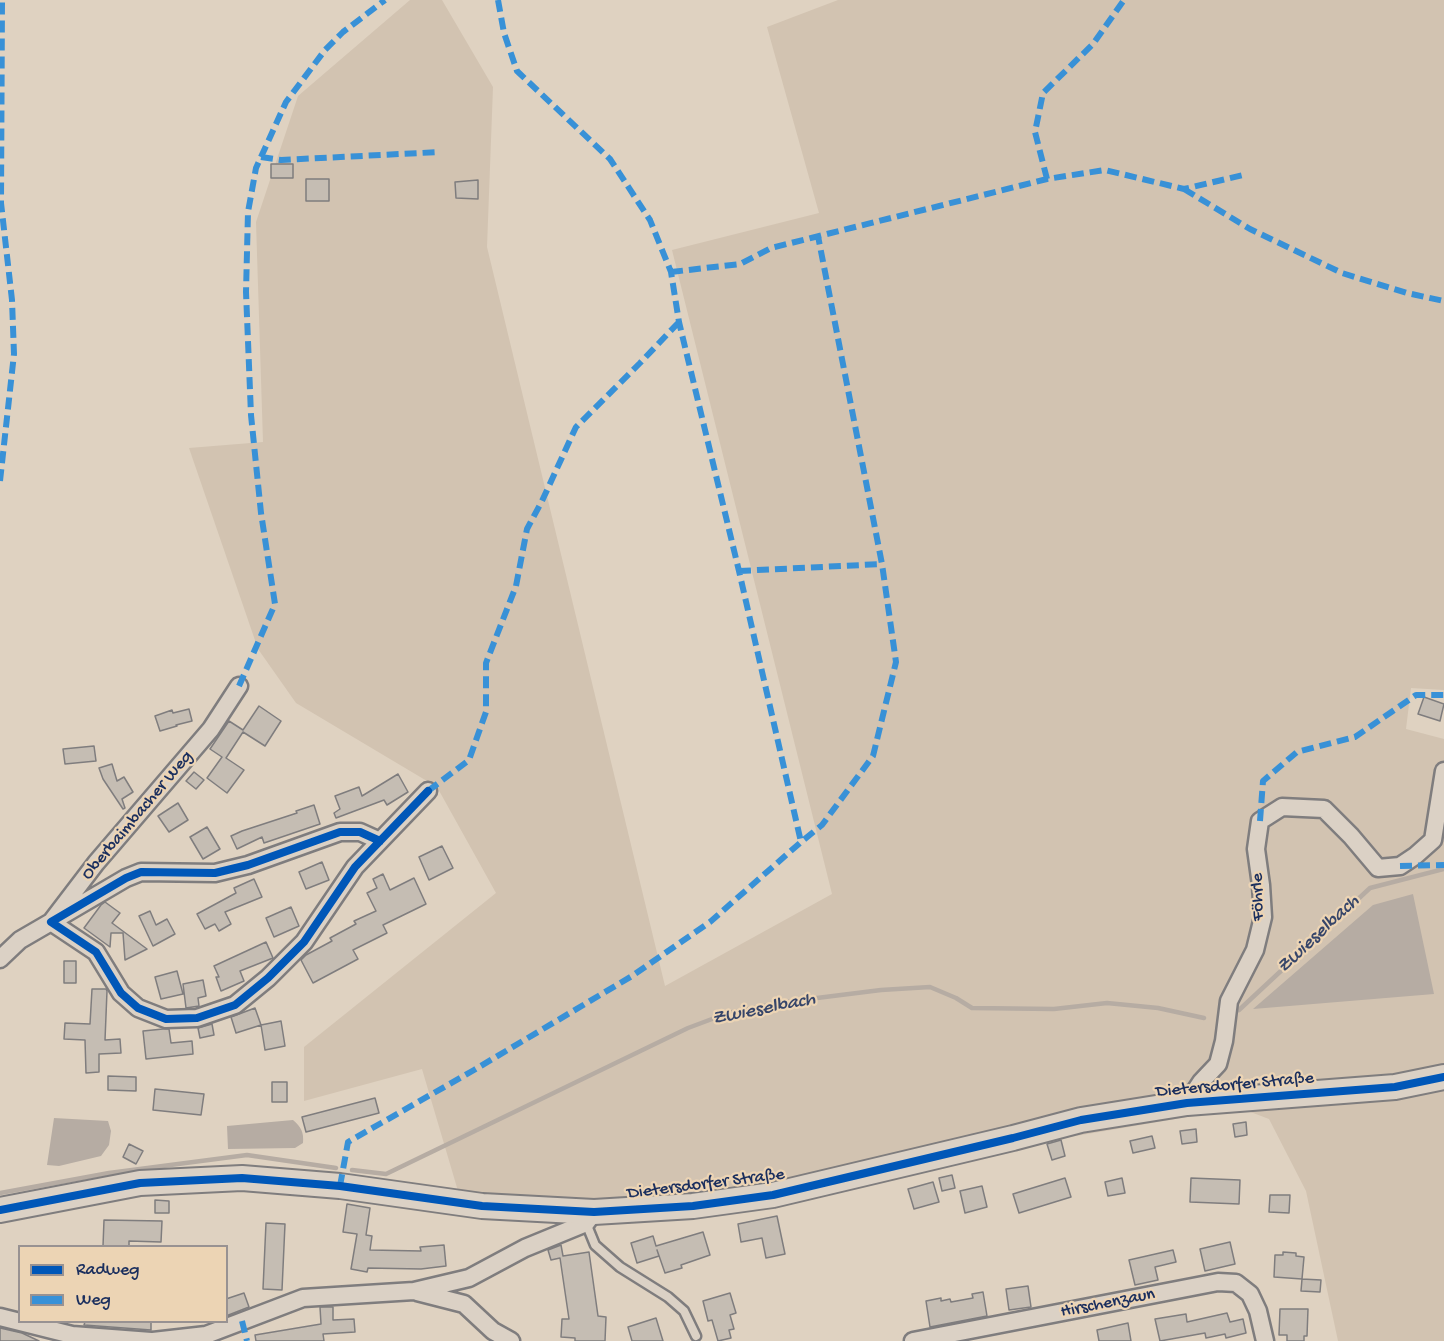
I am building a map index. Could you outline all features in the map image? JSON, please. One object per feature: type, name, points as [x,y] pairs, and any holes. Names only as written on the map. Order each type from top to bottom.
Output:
[{"type":"street","name":"Oberbaimbacher Weg","points":[[0,959],[20,940],[51,922],[96,863],[211,729],[239,686]]},
{"type":"street","name":"Föhrle","points":[[1187,1102],[1218,1064],[1224,1041],[1229,1001],[1255,950],[1263,917],[1257,849],[1260,821],[1282,807],[1324,809],[1378,868],[1400,866],[1434,840],[1444,771]]},
{"type":"street","points":[[380,841],[360,832],[340,832],[248,865],[215,873],[141,872],[126,878],[51,922],[96,952],[121,993],[138,1008],[166,1019],[197,1018],[235,1005],[268,978],[304,942],[355,867],[428,792]]},
{"type":"street","name":"Dietersdorfer Straße","points":[[0,1210],[140,1183],[242,1178],[340,1186],[482,1206],[590,1218],[773,1196],[1081,1120],[1187,1102],[1395,1087],[1444,1077]]},
{"type":"street","points":[[24,1323],[72,1335],[152,1341],[206,1335],[303,1298],[414,1291],[469,1278],[525,1248],[590,1218]]},
{"type":"street","points":[[464,1304],[469,1278]]},
{"type":"street","name":"Hirschenzaun","points":[[913,1341],[1218,1282],[1236,1283],[1250,1294],[1258,1311],[1264,1341]]},
{"type":"street","points":[[414,1291],[464,1304],[493,1331],[511,1341]]},
{"type":"street","points":[[0,1317],[18,1322]]},
{"type":"lane","points":[[590,1218],[595,1245],[620,1267],[668,1297],[684,1311],[696,1336]]},
{"type":"shaded area","points":[[410,0],[442,0],[493,87],[487,247],[665,986],[832,894],[672,250],[819,213],[767,27],[838,0],[1444,0],[1444,690],[1411,688],[1406,729],[1444,739],[1444,1341],[1338,1341],[1306,1191],[1269,1119],[1240,1108],[1017,1146],[798,1192],[591,1200],[489,1195],[458,1191],[422,1069],[304,1101],[304,1047],[496,893],[437,787],[296,703],[258,649],[189,448],[263,442],[256,222],[298,96]]},
{"type":"shaded area","points":[[1413,894],[1434,994],[1253,1009],[1373,905]]},
{"type":"shaded area","points":[[54,1118],[108,1121],[111,1131],[109,1145],[101,1156],[59,1166],[47,1165]]},
{"type":"shaded area","points":[[293,1120],[300,1127],[303,1136],[303,1143],[295,1148],[228,1149],[227,1126]]},
{"type":"building","points":[[271,164],[293,164],[293,178],[271,178]]},
{"type":"building","points":[[306,179],[329,179],[329,201],[306,201]]},
{"type":"building","points":[[478,180],[478,199],[456,198],[455,182]]},
{"type":"building","points":[[1424,697],[1444,704],[1440,721],[1418,714]]},
{"type":"building","points":[[259,706],[281,721],[265,746],[243,732],[226,758],[244,770],[227,793],[207,778],[222,757],[210,749],[229,721],[243,730]]},
{"type":"building","points":[[189,709],[192,721],[160,731],[155,716],[172,710],[173,713]]},
{"type":"building","points":[[94,746],[96,761],[65,764],[63,749]]},
{"type":"building","points":[[112,764],[117,781],[124,777],[133,792],[122,799],[125,808],[123,809],[103,779],[99,768]]},
{"type":"building","points":[[194,772],[204,780],[196,789],[186,781]]},
{"type":"building","points":[[398,774],[408,792],[387,805],[384,800],[336,818],[334,813],[340,809],[335,796],[359,787],[362,796]]},
{"type":"building","points":[[178,803],[188,820],[169,832],[158,816]]},
{"type":"building","points":[[314,805],[320,824],[264,843],[262,837],[237,849],[231,836]]},
{"type":"building","points":[[207,827],[220,849],[203,859],[190,837]]},
{"type":"building","points":[[442,846],[453,868],[429,880],[419,857]]},
{"type":"building","points":[[322,862],[329,880],[306,889],[299,872]]},
{"type":"building","points":[[383,874],[390,890],[414,878],[426,904],[383,925],[387,933],[353,950],[358,959],[313,983],[301,960],[332,941],[330,938],[356,924],[354,921],[376,911],[367,893],[377,888],[373,879]]},
{"type":"building","points":[[254,879],[262,897],[225,912],[231,924],[219,931],[215,924],[205,929],[197,914],[236,893],[234,888]]},
{"type":"building","points":[[105,902],[120,913],[112,923],[147,949],[125,960],[123,933],[111,933],[110,947],[84,928]]},
{"type":"building","points":[[291,907],[299,926],[274,937],[266,918]]},
{"type":"building","points":[[150,911],[156,925],[167,919],[175,934],[153,946],[139,916]]},
{"type":"building","points":[[266,942],[273,958],[240,971],[244,981],[221,991],[216,977],[219,977],[214,966]]},
{"type":"building","points":[[64,961],[76,961],[76,983],[64,983]]},
{"type":"building","points":[[177,971],[183,994],[161,999],[155,977]]},
{"type":"building","points":[[203,980],[206,996],[198,998],[199,1006],[186,1008],[183,984]]},
{"type":"building","points":[[92,989],[106,989],[107,991],[105,1040],[120,1039],[121,1053],[99,1054],[99,1072],[86,1073],[85,1040],[64,1039],[65,1023],[90,1024]]},
{"type":"building","points":[[255,1008],[261,1025],[236,1033],[231,1017]]},
{"type":"building","points":[[281,1021],[285,1046],[265,1050],[261,1025]]},
{"type":"building","points":[[212,1024],[214,1035],[200,1038],[198,1028]]},
{"type":"building","points":[[169,1029],[171,1043],[192,1041],[193,1054],[146,1059],[143,1031]]},
{"type":"building","points":[[108,1076],[136,1077],[136,1091],[108,1090]]},
{"type":"building","points":[[272,1082],[287,1082],[287,1102],[272,1102]]},
{"type":"building","points":[[155,1089],[204,1094],[201,1115],[153,1110]]},
{"type":"building","points":[[375,1098],[379,1113],[306,1132],[302,1117]]},
{"type":"building","points":[[1246,1122],[1247,1135],[1235,1137],[1233,1124]]},
{"type":"building","points":[[1196,1129],[1197,1142],[1182,1144],[1180,1131]]},
{"type":"building","points":[[1152,1136],[1155,1148],[1133,1153],[1130,1141]]},
{"type":"building","points":[[1061,1140],[1065,1156],[1052,1160],[1047,1144]]},
{"type":"building","points":[[129,1144],[143,1151],[136,1164],[123,1157]]},
{"type":"building","points":[[952,1175],[955,1188],[942,1191],[939,1178]]},
{"type":"building","points":[[1065,1178],[1071,1197],[1019,1213],[1013,1194]]},
{"type":"building","points":[[1122,1178],[1125,1193],[1108,1196],[1105,1182]]},
{"type":"building","points":[[1191,1178],[1240,1180],[1239,1204],[1190,1202]]},
{"type":"building","points":[[933,1182],[939,1202],[914,1209],[908,1189]]},
{"type":"building","points":[[982,1186],[987,1207],[965,1213],[960,1191]]},
{"type":"building","points":[[1270,1195],[1290,1195],[1289,1213],[1269,1212]]},
{"type":"building","points":[[155,1200],[169,1201],[169,1213],[155,1213]]},
{"type":"building","points":[[347,1204],[370,1208],[366,1235],[372,1236],[370,1250],[421,1251],[420,1247],[444,1245],[446,1266],[421,1269],[368,1268],[367,1272],[351,1269],[357,1234],[343,1232]]},
{"type":"building","points":[[777,1216],[785,1254],[766,1258],[762,1238],[741,1242],[738,1224]]},
{"type":"building","points":[[104,1220],[162,1221],[161,1242],[129,1241],[129,1245],[103,1245]]},
{"type":"building","points":[[266,1223],[285,1224],[282,1290],[263,1289]]},
{"type":"building","points":[[703,1232],[710,1255],[665,1273],[657,1250],[659,1256],[637,1263],[631,1243],[653,1236],[656,1246]]},
{"type":"building","points":[[1230,1242],[1235,1264],[1205,1271],[1200,1249]]},
{"type":"building","points":[[561,1245],[563,1256],[589,1252],[598,1316],[606,1317],[605,1341],[575,1341],[575,1338],[561,1337],[562,1319],[569,1319],[560,1258],[551,1260],[548,1250]]},
{"type":"building","points":[[1173,1250],[1176,1262],[1155,1267],[1158,1280],[1135,1285],[1129,1260]]},
{"type":"building","points":[[1283,1252],[1296,1253],[1296,1256],[1304,1257],[1302,1279],[1274,1277],[1275,1255],[1283,1255]]},
{"type":"building","points":[[1302,1279],[1321,1280],[1320,1292],[1301,1291]]},
{"type":"building","points":[[1028,1286],[1031,1307],[1009,1310],[1006,1289]]},
{"type":"building","points":[[983,1292],[987,1316],[930,1327],[926,1301],[941,1298],[941,1301],[950,1299],[951,1302],[973,1298],[972,1294]]},
{"type":"building","points":[[244,1293],[249,1307],[228,1315],[228,1298]]},
{"type":"building","points":[[730,1293],[736,1313],[730,1315],[734,1329],[729,1330],[731,1338],[718,1341],[712,1320],[708,1321],[703,1301]]},
{"type":"building","points":[[320,1307],[333,1307],[333,1320],[354,1319],[355,1332],[323,1334],[324,1341],[256,1341],[255,1335],[321,1324]]},
{"type":"building","points":[[1280,1309],[1308,1309],[1307,1336],[1304,1336],[1304,1341],[1287,1341],[1287,1335],[1279,1335]]},
{"type":"building","points":[[1227,1313],[1230,1322],[1243,1319],[1246,1333],[1226,1338],[1225,1334],[1206,1338],[1205,1333],[1160,1341],[1155,1319],[1186,1314],[1187,1322]]},
{"type":"building","points":[[656,1318],[663,1341],[632,1341],[628,1327]]},
{"type":"building","points":[[85,1323],[151,1323],[151,1330],[84,1325]]},
{"type":"building","points":[[1128,1323],[1131,1341],[1099,1341],[1097,1330]]},
{"type":"building","points":[[0,1328],[22,1333],[39,1341],[0,1341]]},
{"type":"waterway","name":"Zwieselbach","points":[[1239,1010],[1370,888],[1444,869]]},
{"type":"waterway","name":"Zwieselbach","points":[[352,1170],[386,1174],[688,1028],[728,1013],[785,1002],[881,990],[930,987],[972,1008],[1054,1009],[1107,1003],[1158,1008],[1204,1018]]},
{"type":"waterway","name":"Zwieselbach","points":[[0,1193],[109,1173],[247,1155],[336,1168]]},
{"type":"marked path","points":[[0,481],[14,354],[12,300],[1,203],[2,0]]},
{"type":"marked path","points":[[239,686],[275,604],[261,513],[251,415],[246,292],[248,212],[256,168],[286,102],[325,50],[343,32],[385,0]]},
{"type":"marked path","points":[[498,0],[504,33],[517,71],[610,159],[650,220],[671,272],[679,322],[801,842]]},
{"type":"marked path","points":[[1047,179],[1035,132],[1043,93],[1093,44],[1124,0]]},
{"type":"marked path","points":[[261,157],[281,160],[440,152]]},
{"type":"marked path","points":[[671,272],[740,264],[771,248],[1047,179],[1105,170],[1184,189],[1243,175]]},
{"type":"marked path","points":[[1184,189],[1250,229],[1342,273],[1407,293],[1444,301]]},
{"type":"marked path","points":[[340,1186],[348,1142],[632,976],[710,922],[822,825],[873,756],[896,662],[882,564],[818,236]]},
{"type":"marked path","points":[[428,791],[469,760],[486,712],[486,663],[516,586],[527,529],[576,427],[679,322]]},
{"type":"marked path","points":[[739,571],[882,564]]},
{"type":"marked path","points":[[1260,821],[1263,781],[1297,752],[1355,737],[1416,695],[1444,695]]},
{"type":"marked path","points":[[1400,866],[1444,865]]},
{"type":"marked path","points":[[242,1321],[247,1341]]},
{"type":"cycle path","points":[[380,841],[360,832],[340,832],[248,865],[215,873],[141,872],[126,878],[51,922],[96,952],[121,993],[138,1008],[166,1019],[197,1018],[235,1005],[268,978],[304,942],[355,867],[428,791]]},
{"type":"cycle path","points":[[0,1210],[140,1183],[242,1178],[340,1186],[482,1206],[594,1212],[693,1206],[773,1195],[1081,1120],[1187,1103],[1395,1087],[1444,1077]]}]
